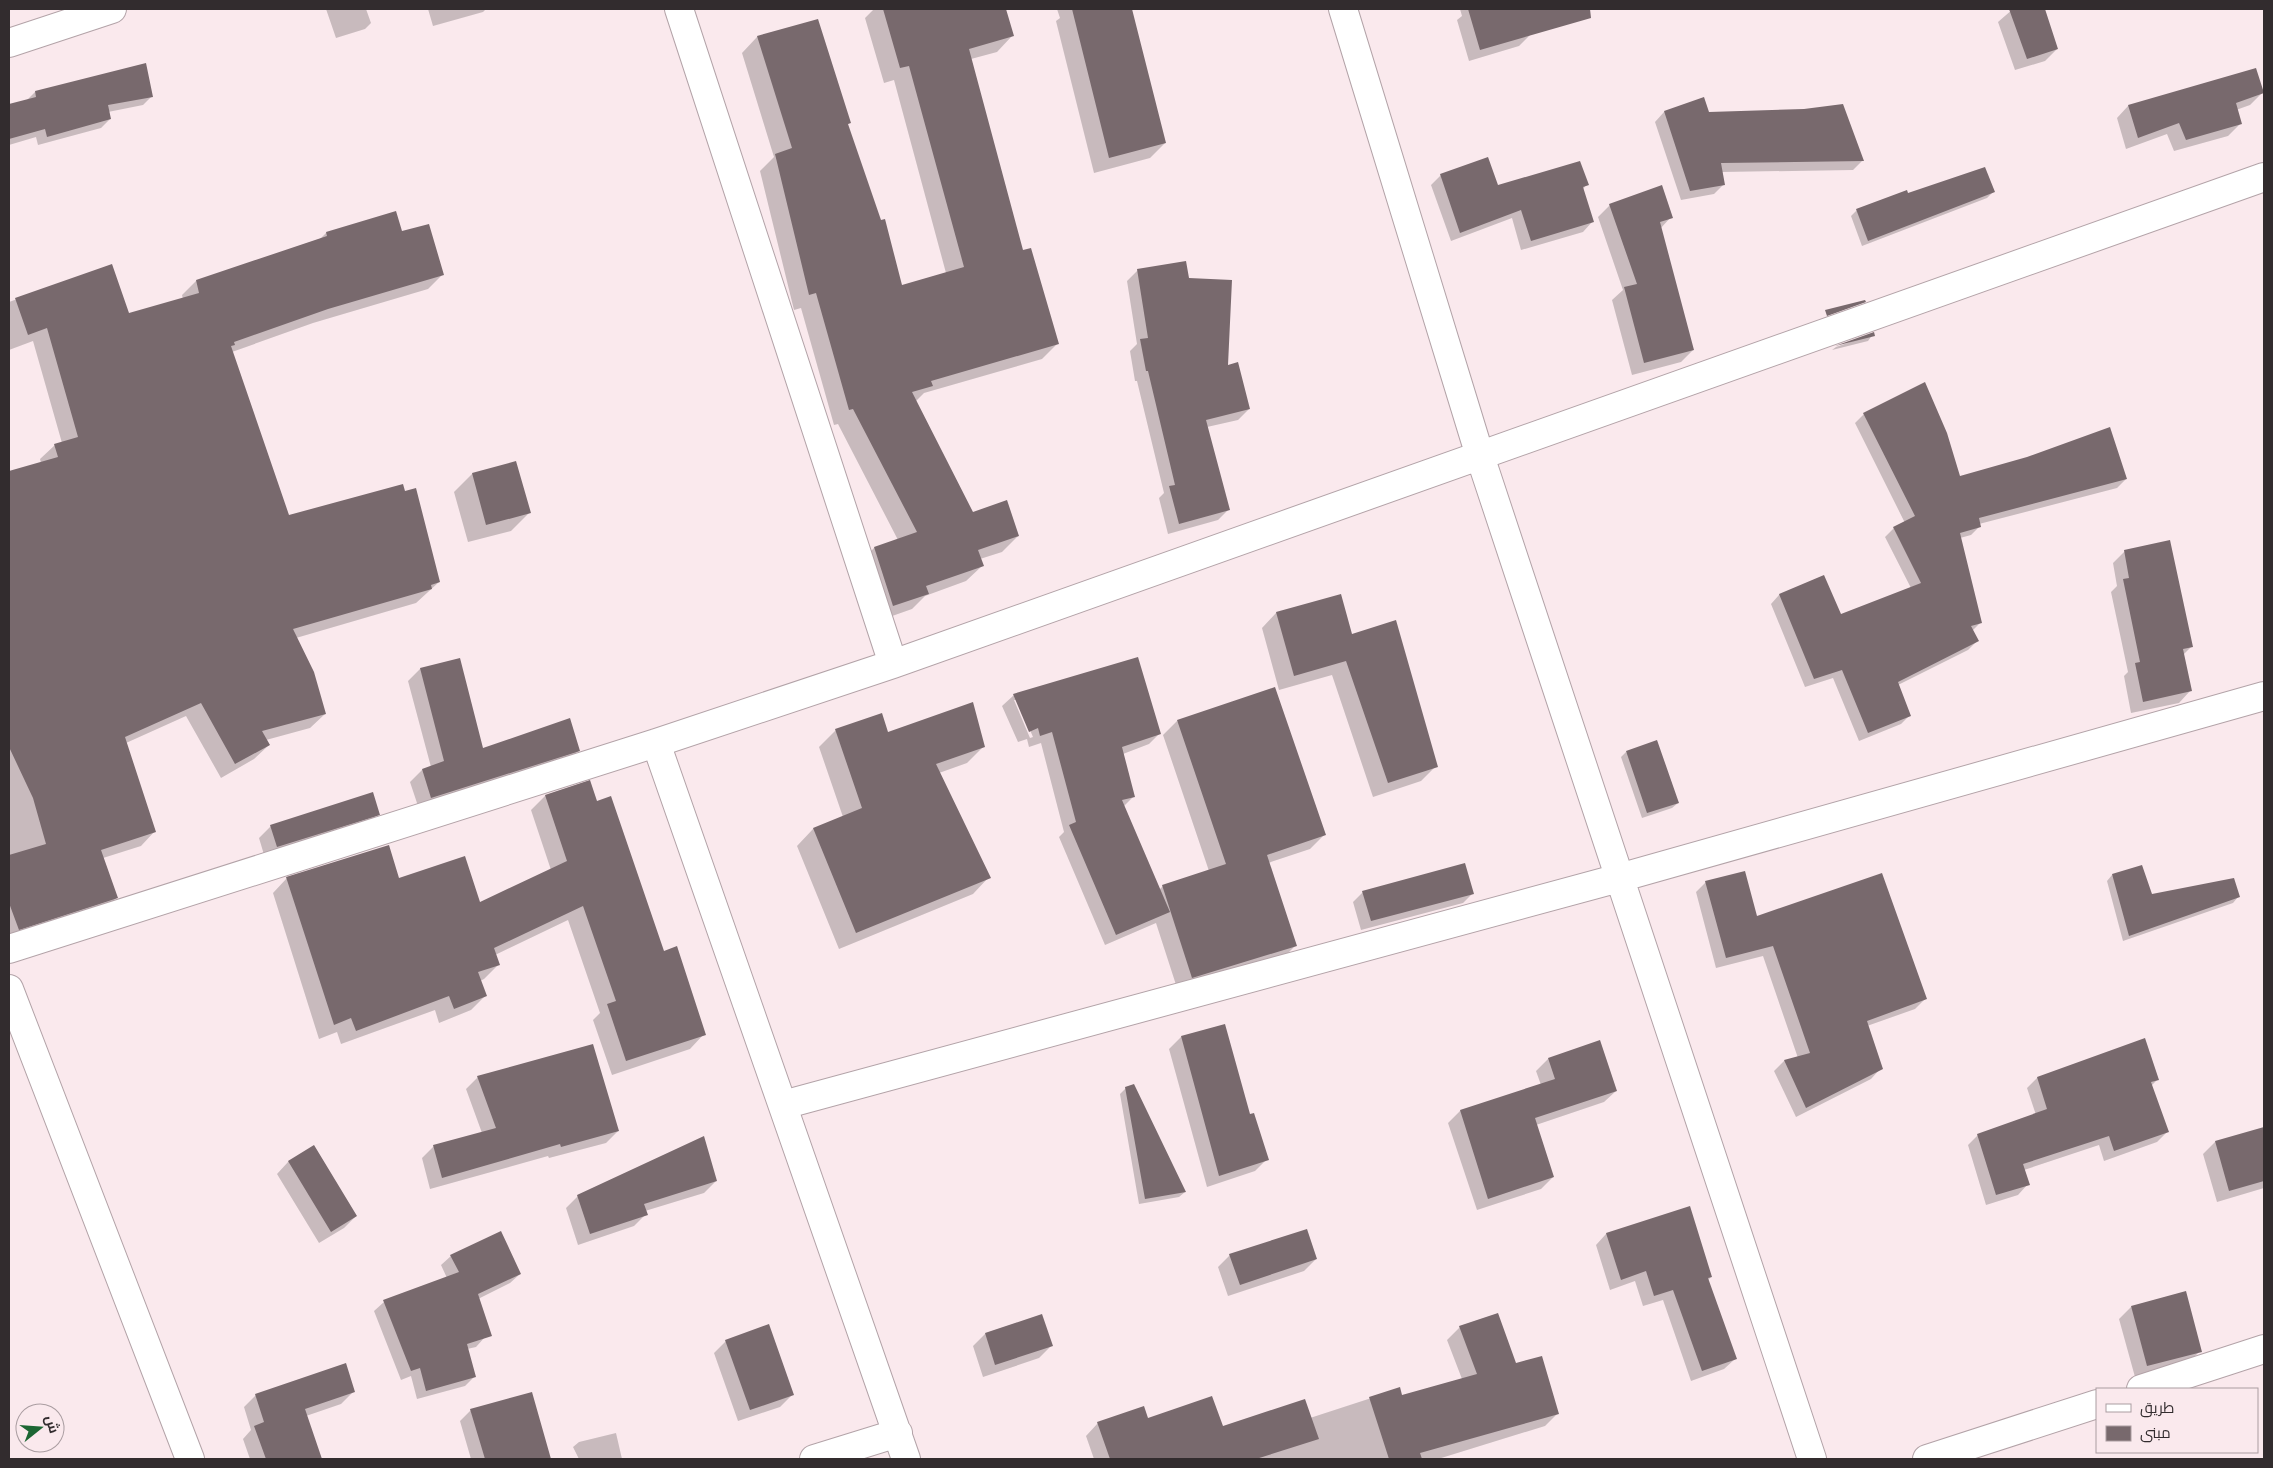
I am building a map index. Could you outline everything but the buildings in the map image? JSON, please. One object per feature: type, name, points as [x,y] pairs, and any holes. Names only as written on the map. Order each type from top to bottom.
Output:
[{"type":"street","points":[[10,38],[112,9]]},
{"type":"street","points":[[679,9],[893,664]]},
{"type":"street","points":[[1343,9],[1480,456],[1812,1459]]},
{"type":"street","points":[[9,948],[656,743],[893,664],[2264,177]]},
{"type":"street","points":[[783,1106],[1619,878],[2264,696]]},
{"type":"street","points":[[656,743],[906,1459]]},
{"type":"street","points":[[9,989],[190,1459]]},
{"type":"street","points":[[2144,1388],[2264,1349]]},
{"type":"street","points":[[1927,1459],[2096,1404]]},
{"type":"street","points":[[814,1459],[898,1433]]}]
